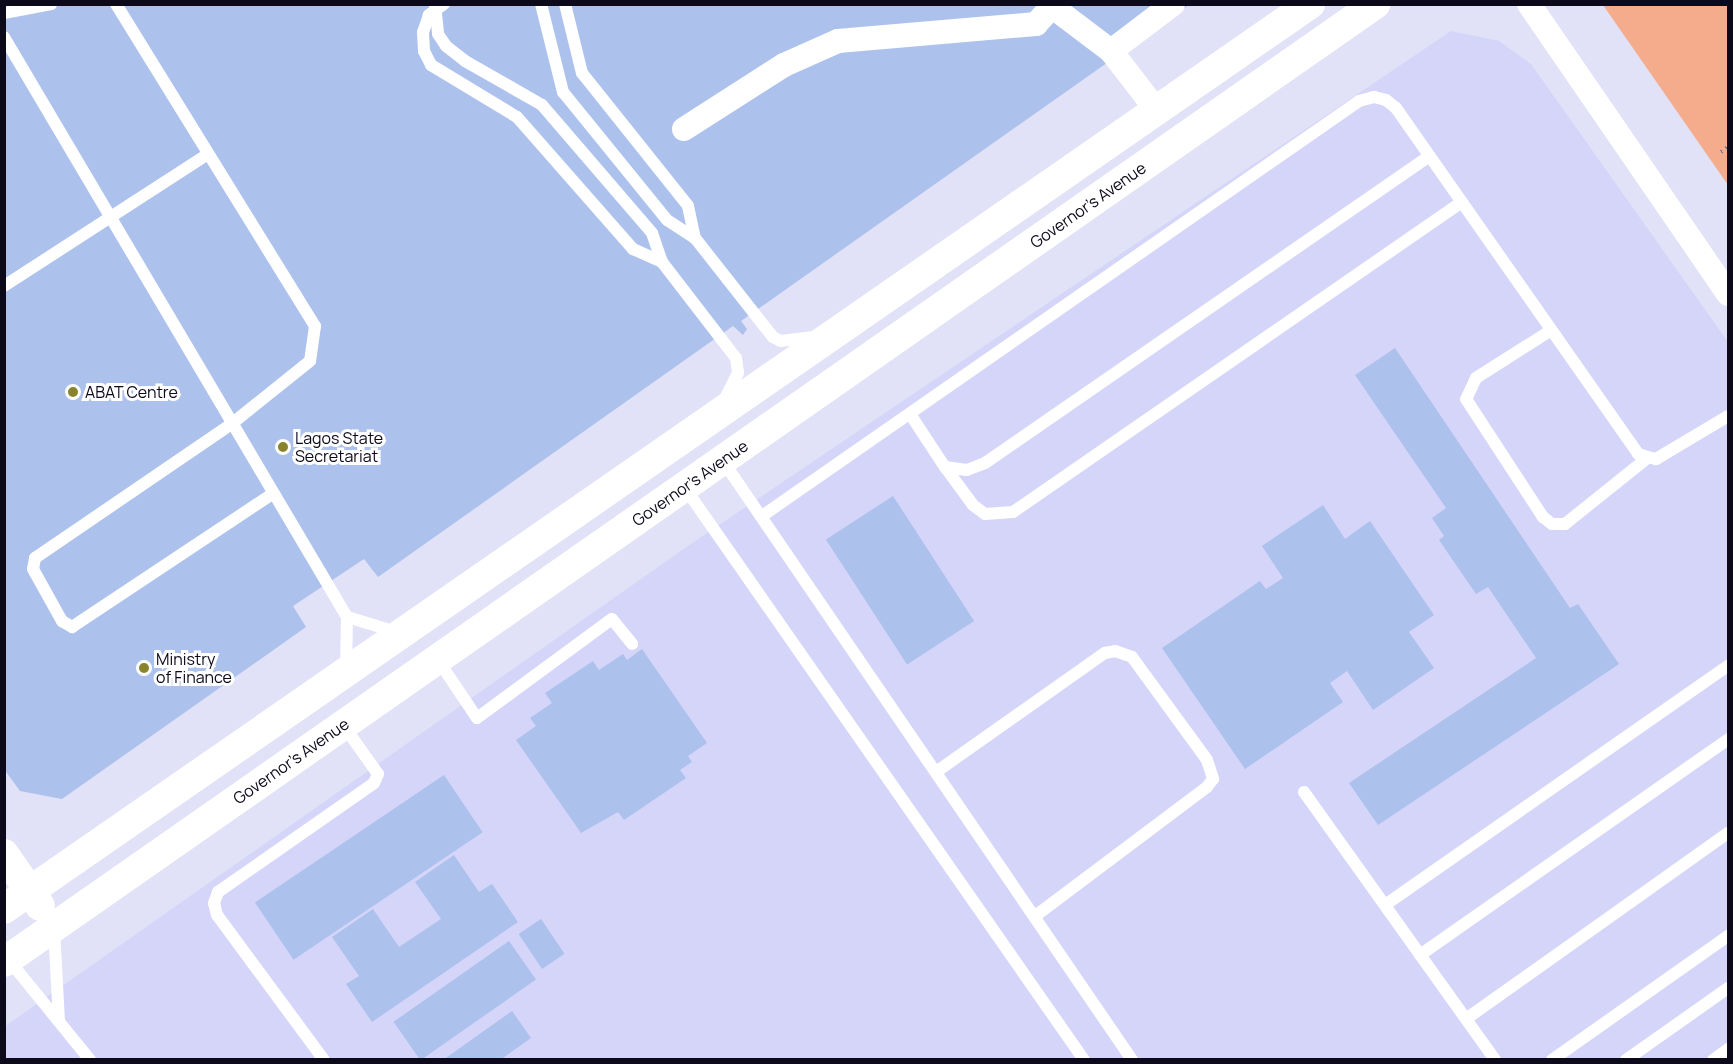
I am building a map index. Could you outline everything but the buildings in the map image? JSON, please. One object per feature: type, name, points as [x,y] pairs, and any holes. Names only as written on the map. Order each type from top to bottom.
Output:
[{"type":"street","points":[[1111,51],[1173,4]]},
{"type":"street","points":[[4,909],[843,331],[1310,4]]},
{"type":"street","name":"Governor's Avenue","points":[[6,958],[685,488],[1375,4]]},
{"type":"street","points":[[1529,4],[1728,294]]},
{"type":"street","points":[[684,129],[784,65],[838,41],[1035,24],[1054,6],[1111,51],[1158,112]]},
{"type":"street","points":[[4,854],[54,925]]},
{"type":"lane","points":[[4,12],[51,4]]},
{"type":"lane","points":[[116,4],[315,326],[310,362],[230,425],[35,558],[33,569],[62,621],[72,627],[272,494]]},
{"type":"lane","points":[[435,4],[438,34],[446,46],[465,61],[542,105],[652,233],[662,262],[739,365],[735,382],[711,421]]},
{"type":"lane","points":[[444,4],[429,15],[423,32],[424,51],[431,65],[517,117],[633,249],[662,262]]},
{"type":"lane","points":[[541,4],[562,92],[667,220],[695,238],[773,337],[794,341],[843,331]]},
{"type":"lane","points":[[565,4],[582,73],[688,206],[695,238]]},
{"type":"lane","points":[[4,37],[111,214],[230,425],[347,617],[346,674]]},
{"type":"lane","points":[[762,516],[1359,100],[1374,97],[1386,100],[1638,454],[1646,459],[1656,459],[1728,416]]},
{"type":"lane","points":[[4,286],[111,214],[208,154]]},
{"type":"lane","points":[[945,467],[968,470],[985,463],[1428,157]]},
{"type":"lane","points":[[910,414],[973,505],[985,514],[1013,512],[1459,204]]},
{"type":"lane","points":[[1550,331],[1476,378],[1466,399],[1544,517],[1552,524],[1565,524],[1646,459]]},
{"type":"lane","points":[[723,460],[1132,1059]]},
{"type":"lane","points":[[685,488],[1084,1059]]},
{"type":"lane","points":[[347,617],[404,634]]},
{"type":"lane","points":[[437,659],[477,718],[612,619],[632,644]]},
{"type":"lane","points":[[936,772],[1105,653],[1115,651],[1132,657],[1208,760],[1213,780],[1207,787],[1035,916]]},
{"type":"lane","points":[[1385,905],[1728,666]]},
{"type":"lane","points":[[324,1059],[217,915],[213,903],[218,892],[374,783],[378,774],[343,725]]},
{"type":"lane","points":[[1420,955],[1728,739]]},
{"type":"lane","points":[[1304,792],[1495,1059]]},
{"type":"lane","points":[[1466,1018],[1728,833]]},
{"type":"lane","points":[[54,925],[59,1020]]},
{"type":"lane","points":[[1552,1059],[1728,936]]},
{"type":"lane","points":[[6,958],[90,1059]]},
{"type":"lane","points":[[1626,1059],[1728,988]]},
{"type":"lane","points":[[1713,1059],[1728,1049]]},
{"type":"path","points":[[1720,152],[1728,147]]},
{"type":"shaded area","points":[[1603,5],[1728,5],[1728,185]]},
{"type":"shaded area","points":[[1451,31],[1499,41],[1531,64],[1728,342],[1728,1059],[5,1060],[4,1027],[685,548]]},
{"type":"place","name":"ABAT Centre","points":[[73,392]]},
{"type":"place","name":"Lagos State Secretariat","points":[[283,447]]},
{"type":"place","name":"Ministry of Finance","points":[[144,668]]}]
